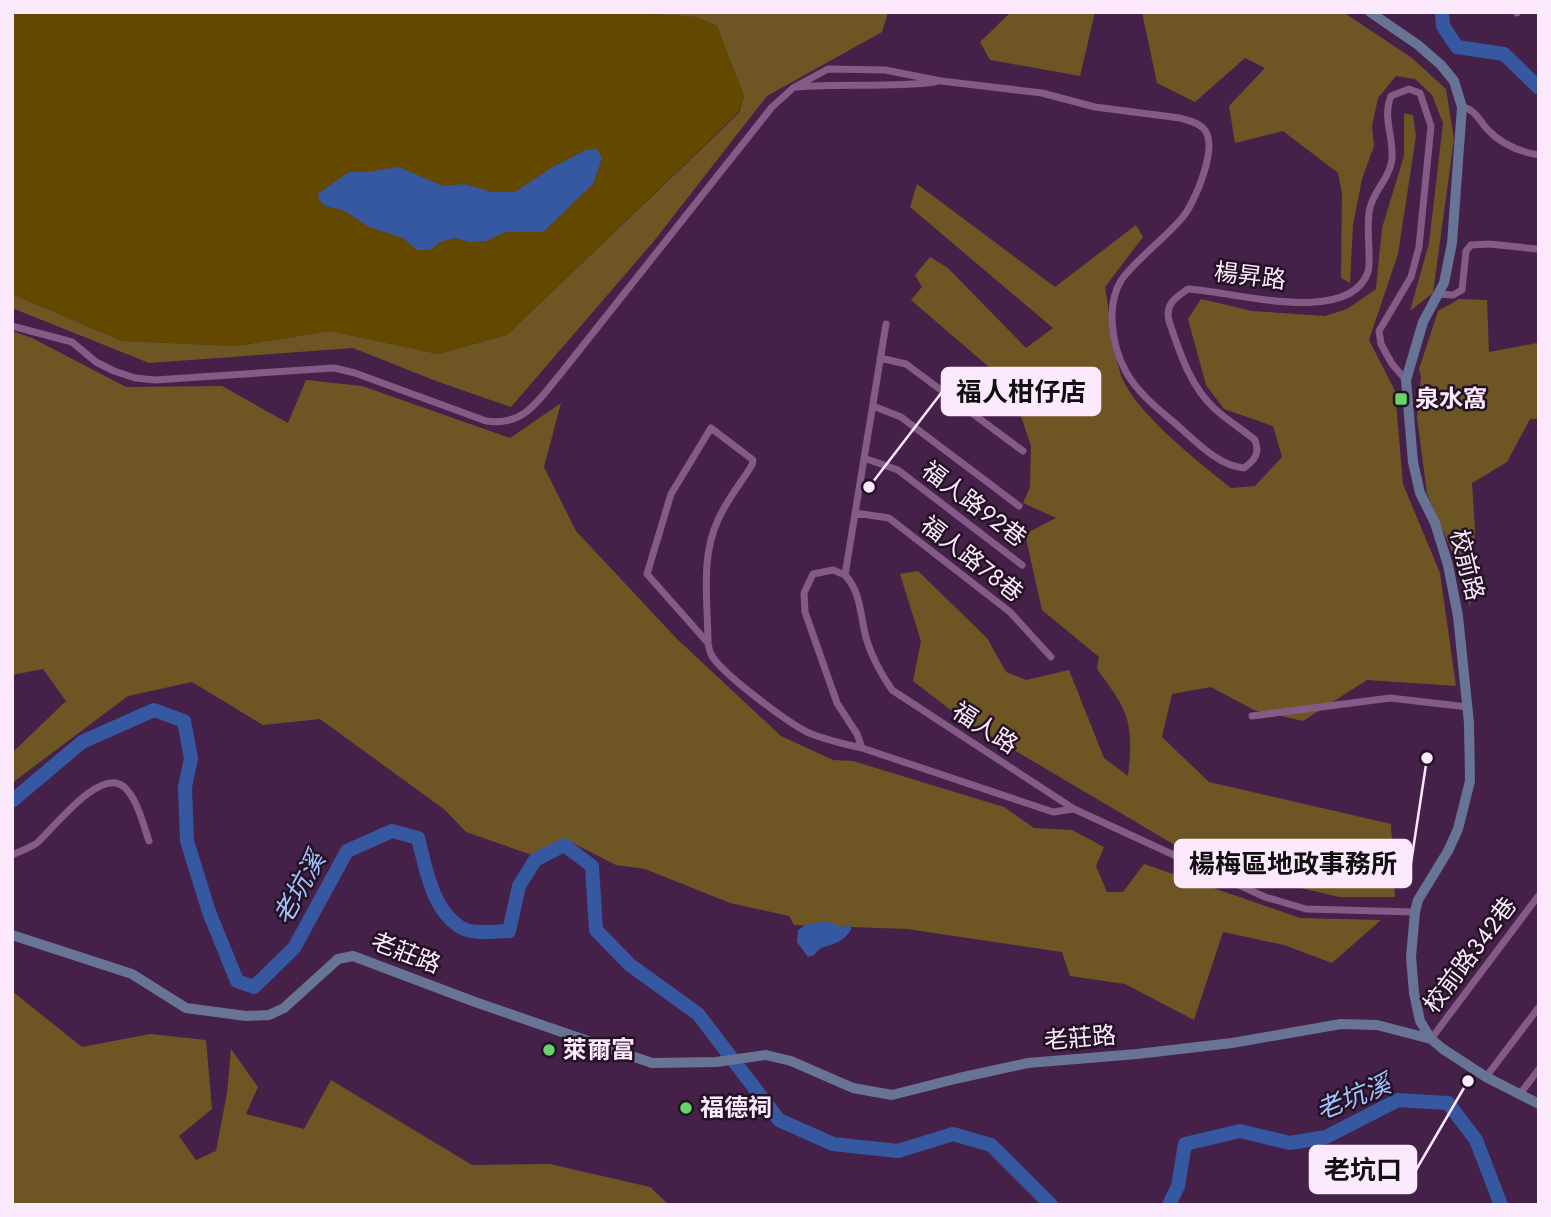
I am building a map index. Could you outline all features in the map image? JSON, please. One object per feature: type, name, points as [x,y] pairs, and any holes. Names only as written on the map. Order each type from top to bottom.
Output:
[{"type":"street","name":"校前路","points":[[1370,12],[1418,45],[1441,65],[1454,81],[1462,107],[1452,243],[1444,283],[1423,322],[1406,380],[1413,462],[1420,493],[1435,523],[1448,565],[1458,616],[1468,707],[1470,780],[1448,851],[1418,900],[1411,957],[1414,993],[1420,1021],[1431,1039],[1450,1055],[1486,1077],[1539,1104]]},
{"type":"street","points":[[12,326],[72,342],[96,362],[135,378],[155,380],[334,368],[355,373],[486,421],[501,423],[514,420],[529,410],[562,372],[772,107],[793,88],[828,69],[885,70],[941,81]]},
{"type":"street","points":[[793,88],[826,85],[912,85],[941,81]]},
{"type":"street","name":"楊昇路","points":[[941,81],[1042,93],[1095,107],[1180,118],[1204,128],[1210,149],[1196,194],[1185,216],[1122,280],[1113,302],[1111,316],[1119,354],[1126,372],[1149,401],[1228,465],[1244,468],[1257,454],[1255,439],[1201,395],[1191,378],[1169,321],[1167,312],[1172,299],[1188,289],[1303,302],[1328,302],[1354,292],[1369,270],[1367,236],[1370,206],[1390,172],[1392,158],[1387,106],[1391,96],[1405,89],[1420,93],[1431,126],[1419,247],[1411,277],[1380,331],[1381,344],[1392,364],[1406,380]]},
{"type":"street","points":[[1462,107],[1472,109],[1490,132],[1505,143],[1522,153],[1539,155]]},
{"type":"street","points":[[1438,294],[1453,295],[1462,290],[1466,250],[1471,244],[1537,248]]},
{"type":"street","points":[[862,748],[857,734],[837,703],[805,612],[804,593],[813,574],[833,570],[845,575],[886,324]]},
{"type":"street","points":[[880,358],[906,364],[1023,451]]},
{"type":"street","points":[[873,406],[901,417],[1019,506]]},
{"type":"street","points":[[708,643],[648,574],[671,494],[711,428],[753,460],[718,519],[709,547],[706,570],[708,643],[711,655],[735,680],[806,732],[1053,812],[1074,809]]},
{"type":"street","name":"福人路92巷","points":[[864,458],[898,470],[1021,565]]},
{"type":"street","name":"福人路78巷","points":[[855,513],[889,518],[1010,612],[1051,657]]},
{"type":"street","name":"福人路","points":[[845,575],[855,586],[866,640],[876,668],[892,690],[1074,809],[1265,897],[1306,909],[1415,912]]},
{"type":"street","points":[[1252,716],[1390,698],[1468,707]]},
{"type":"street","points":[[12,855],[35,845],[83,797],[100,785],[110,782],[121,784],[130,792],[149,841]]},
{"type":"street","name":"校前路342巷","points":[[1431,1039],[1539,895]]},
{"type":"street","name":"老莊路","points":[[12,935],[132,974],[186,1008],[246,1016],[269,1015],[284,1008],[338,959],[353,956],[644,1061],[663,1063],[725,1060],[766,1055],[791,1061],[853,1087],[892,1095],[1028,1063],[1232,1043],[1341,1024],[1377,1025],[1431,1039]]},
{"type":"street","points":[[1486,1077],[1539,1007]]},
{"type":"street","points":[[1520,1094],[1539,1069]]},
{"type":"shaded area","points":[[12,12],[628,12],[696,17],[717,26],[744,96],[738,113],[507,335],[438,354],[330,331],[236,346],[122,341],[12,294]]},
{"type":"shaded area","points":[[628,12],[888,12],[882,32],[767,96],[654,241],[511,407],[353,348],[149,363],[12,308],[12,294],[122,341],[236,346],[330,331],[438,354],[507,335],[739,113],[744,96],[717,26],[696,17]]},
{"type":"shaded area","points":[[1011,12],[1095,12],[1080,76],[990,60],[980,42]]},
{"type":"shaded area","points":[[1142,12],[1343,12],[1412,58],[1446,89],[1454,139],[1433,293],[1410,311],[1429,243],[1443,123],[1432,95],[1415,79],[1396,76],[1378,98],[1372,126],[1374,146],[1362,179],[1353,225],[1350,283],[1341,278],[1342,193],[1338,173],[1283,131],[1235,143],[1229,106],[1265,68],[1245,58],[1195,102],[1157,83]]},
{"type":"shaded area","points":[[1404,113],[1413,115],[1416,136],[1398,254],[1369,340],[1395,391],[1403,484],[1440,573],[1456,686],[1367,680],[1303,721],[1254,710],[1211,687],[1172,694],[1162,737],[1209,782],[1391,824],[1395,897],[1339,897],[1212,867],[965,721],[913,681],[921,641],[900,574],[918,571],[987,638],[1006,672],[1026,680],[1069,670],[1104,758],[1128,776],[1130,743],[1127,718],[1116,696],[1097,669],[1099,657],[1042,610],[1025,534],[1056,518],[1023,503],[1030,487],[1031,446],[1011,386],[911,300],[922,287],[915,275],[930,257],[948,268],[1026,348],[1053,328],[910,207],[917,184],[1055,287],[1136,225],[1143,237],[1105,287],[1120,372],[1127,387],[1152,419],[1202,465],[1231,488],[1255,486],[1282,457],[1273,426],[1224,409],[1206,385],[1188,319],[1201,299],[1252,311],[1325,316],[1347,309],[1376,289],[1382,228],[1404,156]]},
{"type":"shaded area","points":[[1459,299],[1487,300],[1489,352],[1537,343],[1539,334],[1539,419],[1530,419],[1507,462],[1472,483],[1475,530],[1470,607],[1455,558],[1427,494],[1417,417],[1421,377],[1419,369],[1438,311]]},
{"type":"shaded area","points":[[12,331],[32,338],[126,387],[222,386],[288,423],[306,380],[362,386],[510,438],[561,403],[544,467],[576,531],[676,638],[781,736],[833,760],[853,761],[1004,807],[1034,828],[1072,830],[1104,847],[1096,866],[1107,892],[1123,892],[1144,864],[1300,918],[1381,920],[1332,963],[1284,945],[1223,932],[1194,1020],[1125,984],[1070,976],[1062,952],[907,929],[794,925],[789,916],[730,903],[645,869],[616,865],[565,839],[532,855],[466,832],[445,810],[320,719],[263,725],[192,682],[128,696],[12,783],[12,753],[66,701],[43,669],[12,675]]},
{"type":"shaded area","points":[[12,991],[82,1047],[150,1034],[206,1040],[212,1109],[179,1136],[196,1160],[216,1151],[227,1093],[231,1049],[258,1087],[246,1114],[304,1129],[331,1080],[472,1165],[550,1164],[650,1187],[669,1205],[12,1205]]},
{"type":"water","points":[[597,149],[602,158],[593,184],[543,232],[505,232],[486,241],[470,242],[454,238],[440,242],[430,250],[417,250],[403,238],[369,227],[343,210],[325,206],[318,198],[319,193],[349,172],[399,167],[443,186],[464,184],[492,192],[515,192],[551,168],[586,150]]},
{"type":"water","points":[[826,921],[842,927],[851,925],[851,930],[840,941],[808,957],[797,942],[798,930],[807,924]]},
{"type":"waterway","points":[[1442,12],[1443,26],[1457,47],[1504,54],[1539,88]]},
{"type":"waterway","name":"老坑溪","points":[[12,801],[82,742],[154,710],[184,721],[191,758],[185,787],[187,841],[209,912],[237,981],[254,987],[294,948],[347,851],[392,831],[418,838],[431,887],[442,909],[460,927],[477,932],[491,932],[509,931],[519,886],[535,860],[564,845],[592,866],[596,930],[630,965],[698,1014],[779,1120],[833,1144],[898,1151],[953,1134],[991,1145],[1051,1205]]},
{"type":"waterway","name":"老坑溪","points":[[1169,1205],[1178,1186],[1185,1144],[1240,1131],[1290,1143],[1326,1137],[1398,1100],[1448,1103],[1476,1140],[1501,1205]]},
{"type":"place","name":"泉水窩","points":[[1401,399]]},
{"type":"place","name":"福人柑仔店","points":[[869,487]]},
{"type":"place","name":"楊梅區地政事務所","points":[[1427,758]]},
{"type":"place","name":"萊爾富","points":[[549,1050]]},
{"type":"place","name":"老坑口","points":[[1468,1081]]},
{"type":"place","name":"福德祠","points":[[686,1108]]}]
